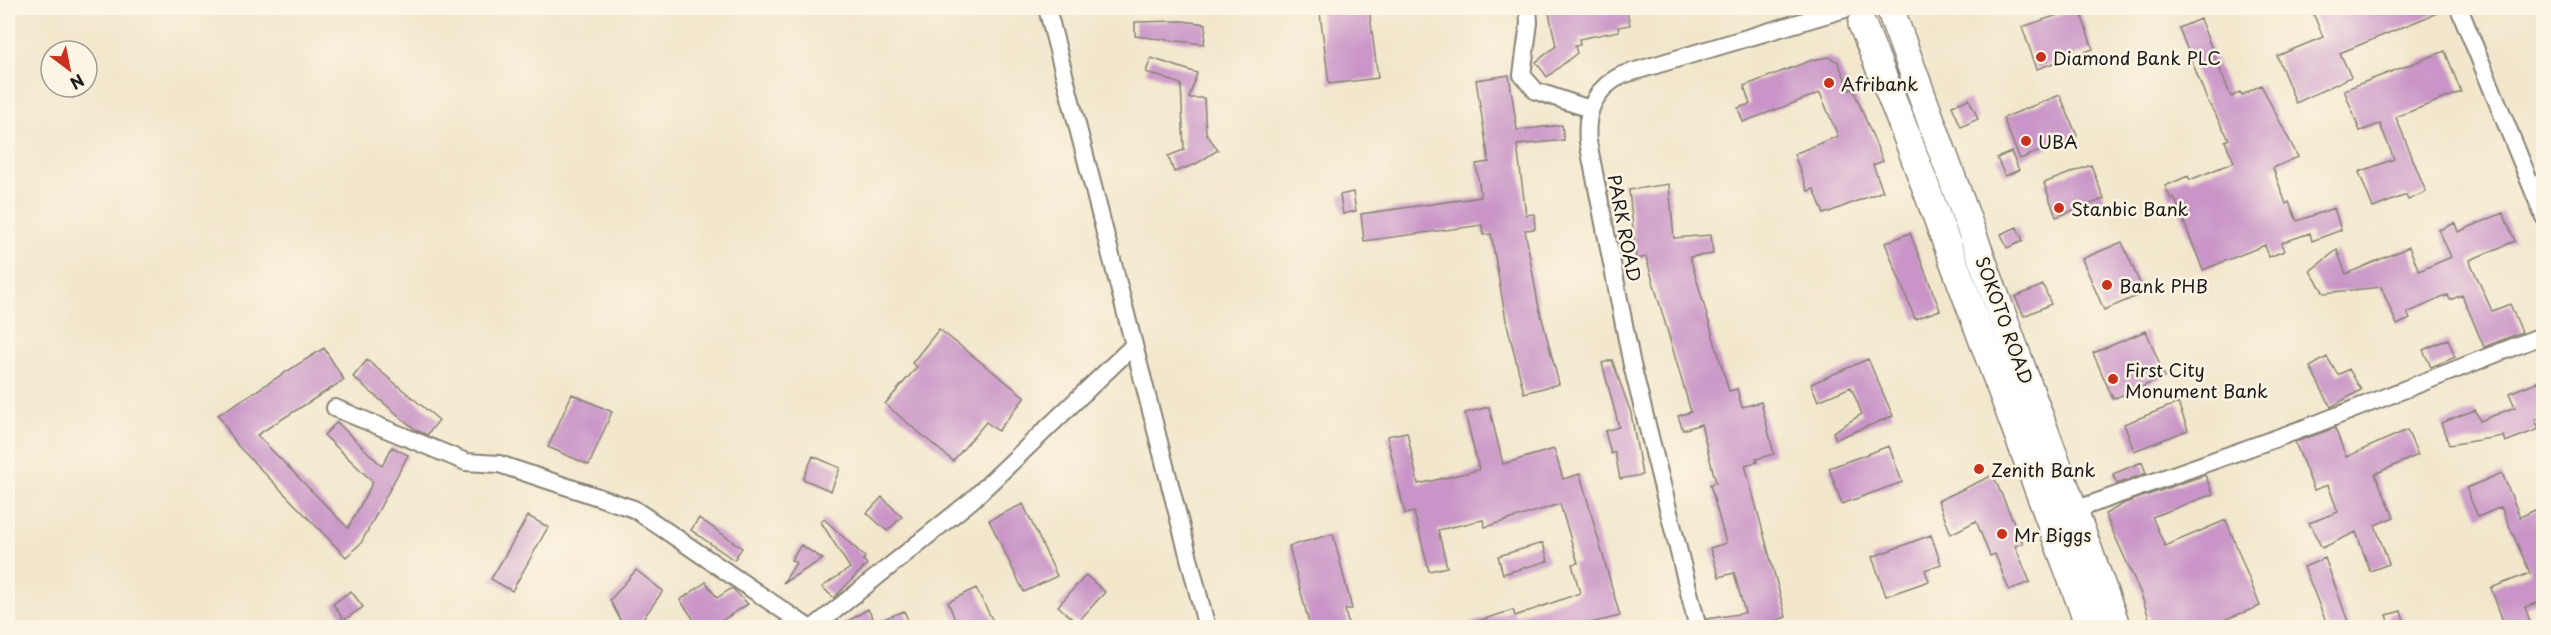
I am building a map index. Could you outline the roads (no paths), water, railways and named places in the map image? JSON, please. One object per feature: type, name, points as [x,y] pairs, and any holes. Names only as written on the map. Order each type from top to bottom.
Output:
[{"type":"main road","points":[[1850,14],[1879,24],[1893,10]]},
{"type":"main road","name":"SOKOTO ROAD","points":[[1893,10],[2117,627]]},
{"type":"main road","name":"SOKOTO ROAD","points":[[1850,14],[1904,129],[2090,627]]},
{"type":"street","points":[[1047,8],[1207,627]]},
{"type":"street","points":[[1528,8],[1529,23],[1522,75],[1536,91],[1590,109],[1605,86],[1623,75],[1850,14]]},
{"type":"street","points":[[2459,8],[2544,217]]},
{"type":"street","name":"PARK ROAD","points":[[1590,109],[1587,119],[1588,142],[1632,365],[1696,627]]},
{"type":"street","points":[[2075,510],[2316,424],[2544,335]]},
{"type":"street","points":[[335,408],[466,462],[499,464],[634,509],[811,627],[972,500],[1134,345]]},
{"type":"place","name":"Diamond Bank PLC","points":[[2041,57]]},
{"type":"place","name":"Afribank","points":[[1829,83]]},
{"type":"place","name":"UBA","points":[[2026,141]]},
{"type":"place","name":"Stanbic Bank","points":[[2059,208]]},
{"type":"place","name":"Bank PHB","points":[[2107,285]]},
{"type":"place","name":"First City Monument Bank","points":[[2113,379]]},
{"type":"place","name":"Zenith Bank","points":[[1979,469]]},
{"type":"place","name":"Mr Biggs","points":[[2002,534]]}]
